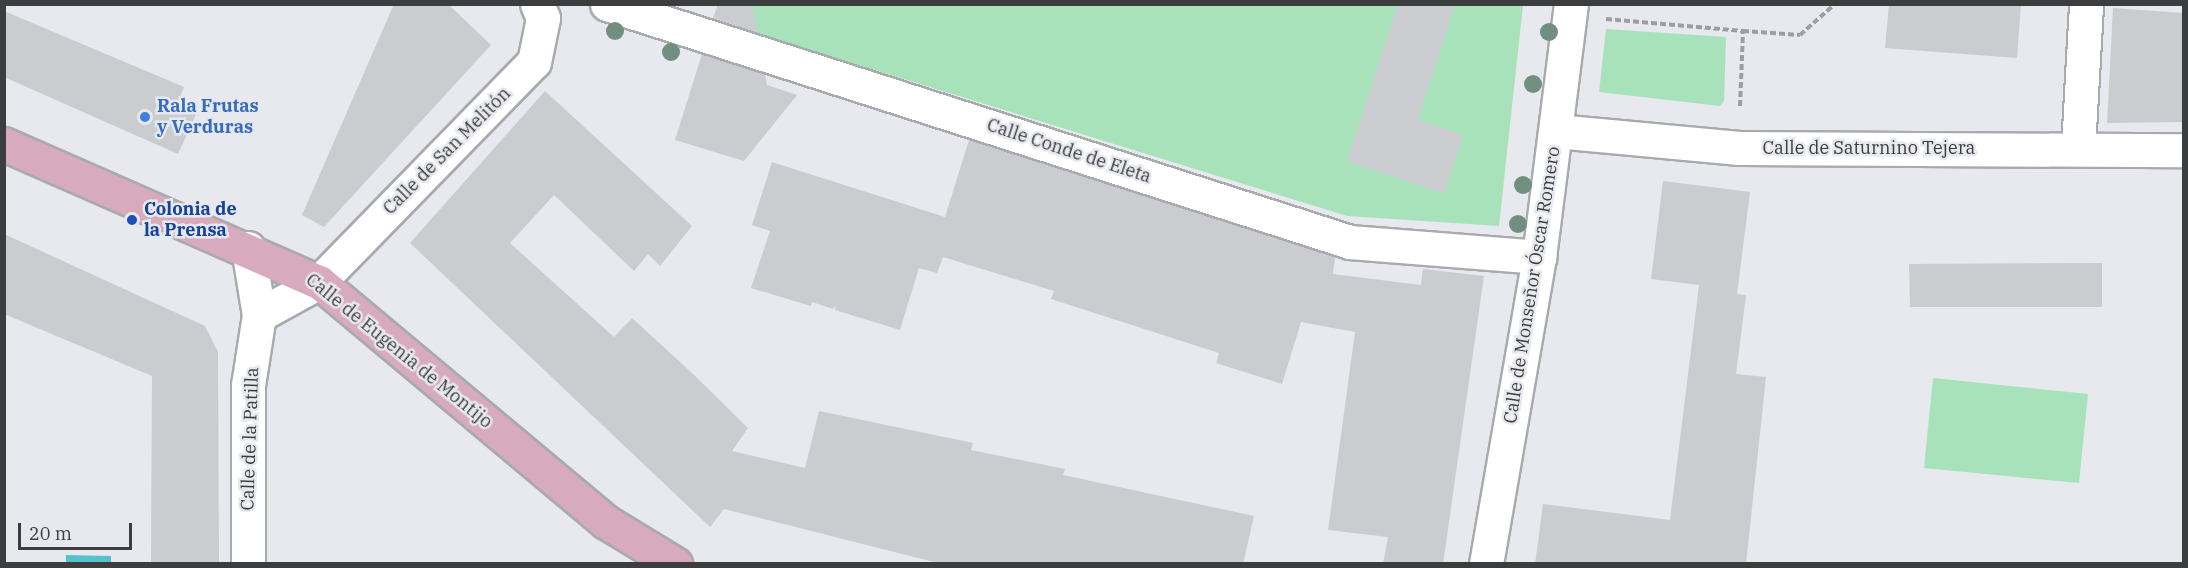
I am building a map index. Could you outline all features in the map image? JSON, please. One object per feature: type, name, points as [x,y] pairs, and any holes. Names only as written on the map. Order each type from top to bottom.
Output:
[{"type":"main road","name":"Calle de Eugenia de Montijo","points":[[4,144],[248,248],[319,282],[606,522],[675,564]]},
{"type":"street","name":"Calle de San Melitón","points":[[319,282],[534,63],[543,18],[537,4]]},
{"type":"street","name":"Calle Conde de Eleta","points":[[607,4],[1350,242],[1539,257]]},
{"type":"street","points":[[2078,148],[2086,4]]},
{"type":"street","name":"Calle de Monseñor Óscar Romero","points":[[1486,564],[1539,257],[1556,131],[1582,11]]},
{"type":"street","name":"Calle de Saturnino Tejera","points":[[1556,131],[1739,148],[2184,150]]},
{"type":"street","name":"Calle de la Patilla","points":[[248,248],[260,315],[248,385],[248,564]]},
{"type":"street","points":[[260,315],[319,282]]},
{"type":"path","points":[[1582,11],[1743,31],[1800,34],[1835,4]]},
{"type":"path","points":[[1740,106],[1743,31]]},
{"type":"green space","points":[[752,5],[1523,5],[1499,226],[1347,216],[758,34]]},
{"type":"green space","points":[[1606,29],[1726,37],[1724,101],[1720,106],[1599,92]]},
{"type":"green space","points":[[1933,378],[2088,394],[2079,483],[1924,468]]},
{"type":"water","points":[[66,555],[111,556],[111,563],[66,563]]},
{"type":"building","points":[[394,4],[448,4],[491,45],[324,227],[302,215]]},
{"type":"building","points":[[718,4],[752,4],[758,33],[713,18]]},
{"type":"building","points":[[1398,4],[1455,4],[1418,120],[1463,135],[1444,193],[1347,161]]},
{"type":"building","points":[[1889,4],[2021,4],[2017,58],[1885,48]]},
{"type":"building","points":[[2113,8],[2184,13],[2184,122],[2107,123]]},
{"type":"building","points":[[4,11],[184,87],[178,102],[198,110],[178,154],[4,77]]},
{"type":"building","points":[[702,54],[765,74],[767,85],[797,95],[744,161],[675,140]]},
{"type":"building","points":[[545,91],[692,226],[660,266],[648,254],[634,271],[554,195],[510,243],[614,337],[632,318],[692,373],[748,428],[732,451],[805,468],[819,411],[973,443],[971,450],[1065,469],[1063,475],[1254,516],[1243,564],[942,564],[724,509],[710,527],[410,243]]},
{"type":"building","points":[[969,140],[1335,257],[1333,274],[1421,285],[1423,269],[1484,276],[1443,564],[1383,564],[1388,537],[1328,530],[1355,332],[1301,322],[1282,384],[1216,363],[1219,353],[1051,299],[1054,291],[943,257],[937,273],[919,268],[900,330],[835,310],[836,305],[833,309],[812,302],[811,306],[751,288],[770,231],[752,225],[772,162],[945,217]]},
{"type":"building","points":[[1663,181],[1750,192],[1737,294],[1746,295],[1736,374],[1766,377],[1746,564],[1535,564],[1543,504],[1670,520],[1699,285],[1651,279]]},
{"type":"building","points":[[4,234],[205,326],[218,352],[219,564],[151,564],[152,376],[4,314]]},
{"type":"building","points":[[2102,263],[2102,307],[1910,307],[1909,264]]},
{"type":"place","name":"Rala Frutas y Verduras","points":[[145,117]]},
{"type":"place","name":"Colonia de la Prensa","points":[[132,220]]}]
